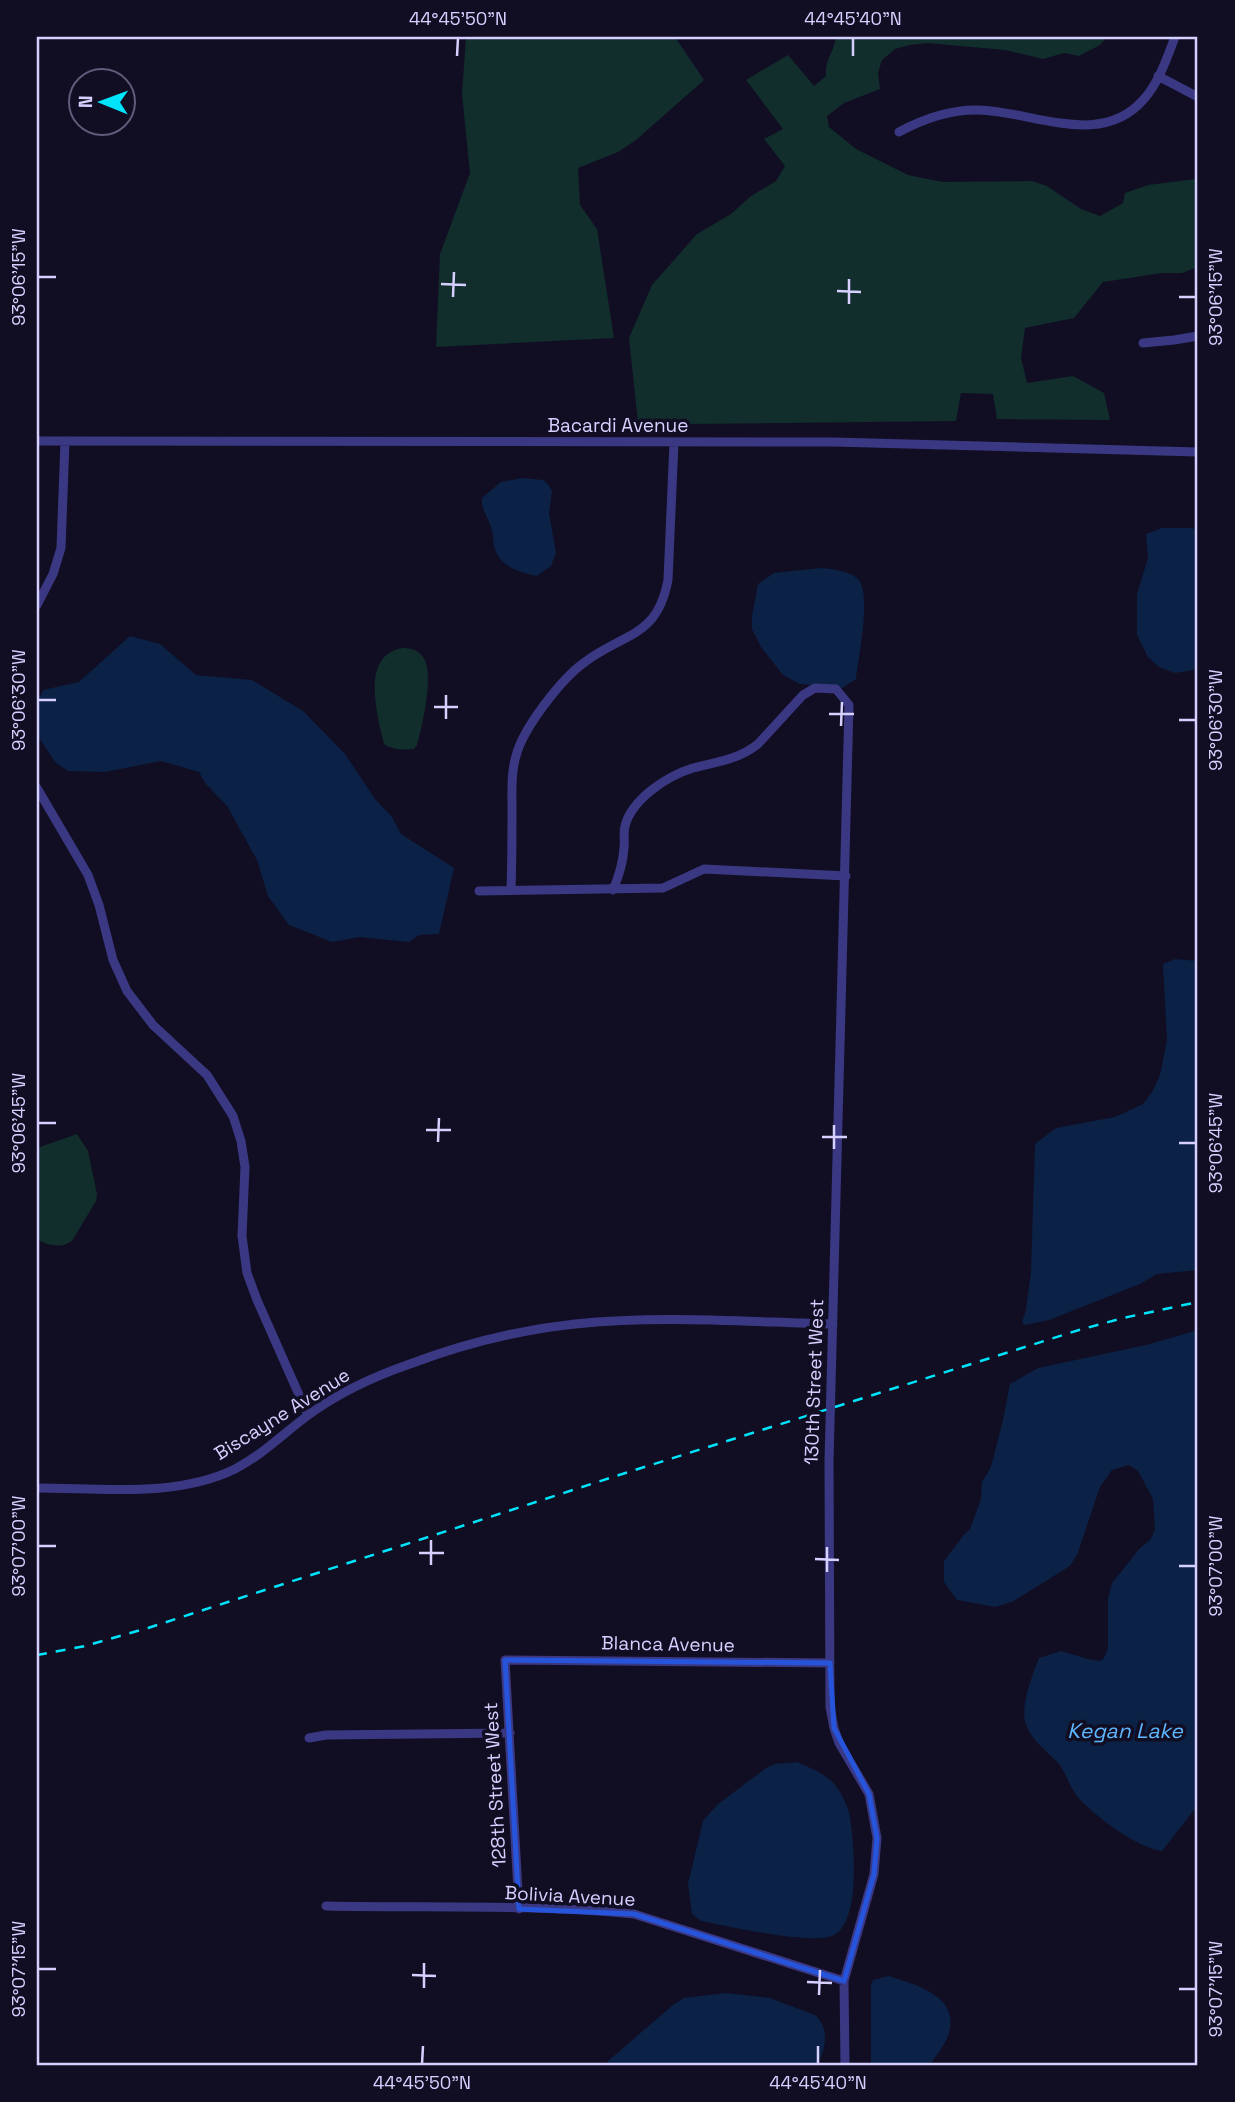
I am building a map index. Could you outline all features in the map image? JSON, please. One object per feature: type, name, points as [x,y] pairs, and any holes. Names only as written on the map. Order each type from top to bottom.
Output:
[{"type":"street","points":[[899,132],[931,117],[977,110],[1080,125],[1105,123],[1134,109],[1145,97],[1158,76],[1175,37]]},
{"type":"street","points":[[1158,76],[1198,97]]},
{"type":"street","points":[[1143,343],[1198,336]]},
{"type":"street","name":"Bacardi Avenue","points":[[37,441],[861,443],[1198,452]]},
{"type":"street","points":[[37,606],[53,574],[61,548],[65,441]]},
{"type":"street","points":[[511,890],[513,775],[516,754],[525,734],[567,676],[587,660],[643,629],[656,616],[664,599],[668,580],[674,442]]},
{"type":"street","name":"130th Street West","points":[[613,890],[623,860],[625,827],[636,803],[654,788],[689,769],[736,758],[750,750],[803,695],[815,688],[836,689],[849,705],[829,1461],[830,1707],[839,1743],[869,1794],[877,1838],[874,1874],[844,1981],[845,2065]]},
{"type":"street","points":[[37,788],[88,875],[113,960],[127,991],[153,1025],[207,1074],[233,1116],[245,1165],[242,1236],[247,1273],[308,1415]]},
{"type":"street","points":[[479,891],[663,888],[704,869],[846,876]]},
{"type":"street","name":"Biscayne Avenue","points":[[37,1488],[158,1489],[199,1482],[234,1469],[264,1451],[308,1415],[351,1389],[409,1364],[466,1345],[526,1331],[635,1319],[833,1324]]},
{"type":"street","name":"Blanca Avenue","points":[[505,1660],[830,1663]]},
{"type":"street","name":"128th Street West","points":[[505,1660],[519,1909]]},
{"type":"street","points":[[309,1738],[326,1735],[510,1734]]},
{"type":"street","name":"Bolivia Avenue","points":[[326,1906],[634,1914],[844,1981]]},
{"type":"highlighted area","points":[[505,1660],[830,1663],[834,1728],[869,1794],[877,1838],[874,1874],[844,1981],[634,1914],[519,1909]]},
{"type":"green space","points":[[466,37],[675,37],[704,80],[636,140],[618,152],[578,168],[580,205],[597,229],[614,338],[436,347],[440,254],[470,173],[462,94]]},
{"type":"green space","points":[[836,37],[1107,37],[1100,45],[1079,56],[1064,53],[1043,59],[1005,50],[927,43],[895,49],[882,60],[878,73],[880,89],[844,103],[827,116],[829,127],[856,149],[908,175],[943,182],[1032,181],[1047,186],[1081,209],[1100,216],[1123,203],[1125,193],[1148,185],[1196,179],[1198,181],[1198,267],[1182,273],[1162,273],[1103,282],[1074,318],[1025,328],[1021,358],[1027,383],[1073,376],[1104,393],[1110,420],[997,419],[993,394],[961,393],[956,421],[686,424],[639,432],[629,338],[652,285],[697,234],[731,214],[751,196],[776,181],[785,166],[764,139],[783,129],[746,80],[788,55],[814,86],[826,76]]},
{"type":"green space","points":[[403,648],[414,650],[423,657],[428,675],[424,713],[414,749],[395,748],[384,744],[376,702],[376,673],[381,661],[390,653]]},
{"type":"green space","points":[[77,1134],[88,1151],[96,1201],[72,1241],[59,1246],[50,1245],[37,1240],[37,1148]]},
{"type":"water","points":[[522,478],[543,480],[552,491],[549,513],[556,553],[551,566],[537,576],[517,570],[500,559],[482,505],[482,498],[501,482]]},
{"type":"water","points":[[1162,528],[1198,530],[1198,652],[1194,670],[1175,673],[1159,667],[1148,657],[1137,635],[1137,594],[1148,558],[1146,534]]},
{"type":"water","points":[[821,568],[841,571],[858,579],[864,598],[856,679],[842,688],[800,684],[783,675],[761,647],[752,629],[758,584],[774,573]]},
{"type":"water","points":[[130,636],[160,644],[196,675],[252,680],[303,711],[345,754],[375,799],[392,817],[401,834],[454,868],[439,934],[419,935],[409,942],[360,937],[332,942],[289,925],[268,896],[257,860],[227,806],[205,783],[199,772],[161,761],[105,772],[68,771],[56,763],[37,735],[37,703],[43,690],[79,682]]},
{"type":"water","points":[[1175,959],[1198,961],[1198,1270],[1157,1274],[1140,1284],[1049,1320],[1025,1325],[1022,1322],[1031,1272],[1035,1144],[1056,1128],[1115,1117],[1143,1104],[1160,1075],[1167,1040],[1163,964]]},
{"type":"water","name":"Kegan Lake","points":[[1198,1330],[1198,1805],[1162,1851],[1128,1837],[1084,1804],[1074,1792],[1061,1767],[1027,1728],[1024,1714],[1028,1689],[1039,1658],[1061,1651],[1100,1661],[1104,1658],[1108,1648],[1108,1599],[1112,1583],[1140,1548],[1150,1540],[1155,1530],[1153,1499],[1138,1471],[1129,1465],[1112,1470],[1100,1487],[1077,1555],[1070,1566],[1012,1602],[995,1607],[957,1600],[944,1582],[944,1561],[970,1529],[981,1499],[982,1482],[991,1467],[1010,1384],[1038,1368],[1146,1345]]},
{"type":"water","points":[[797,1762],[827,1777],[840,1792],[849,1811],[854,1881],[843,1927],[834,1935],[808,1938],[701,1921],[692,1914],[688,1884],[703,1821],[718,1804],[766,1768],[775,1764]]},
{"type":"water","points":[[889,1976],[934,1994],[948,2011],[951,2022],[948,2036],[930,2065],[871,2065],[871,1986],[873,1980]]},
{"type":"water","points":[[726,1993],[770,1998],[815,2015],[825,2032],[823,2052],[817,2065],[606,2065],[684,1998]]},
{"type":"railway","points":[[37,1655],[85,1646],[148,1628],[1079,1330],[1198,1302]]}]
